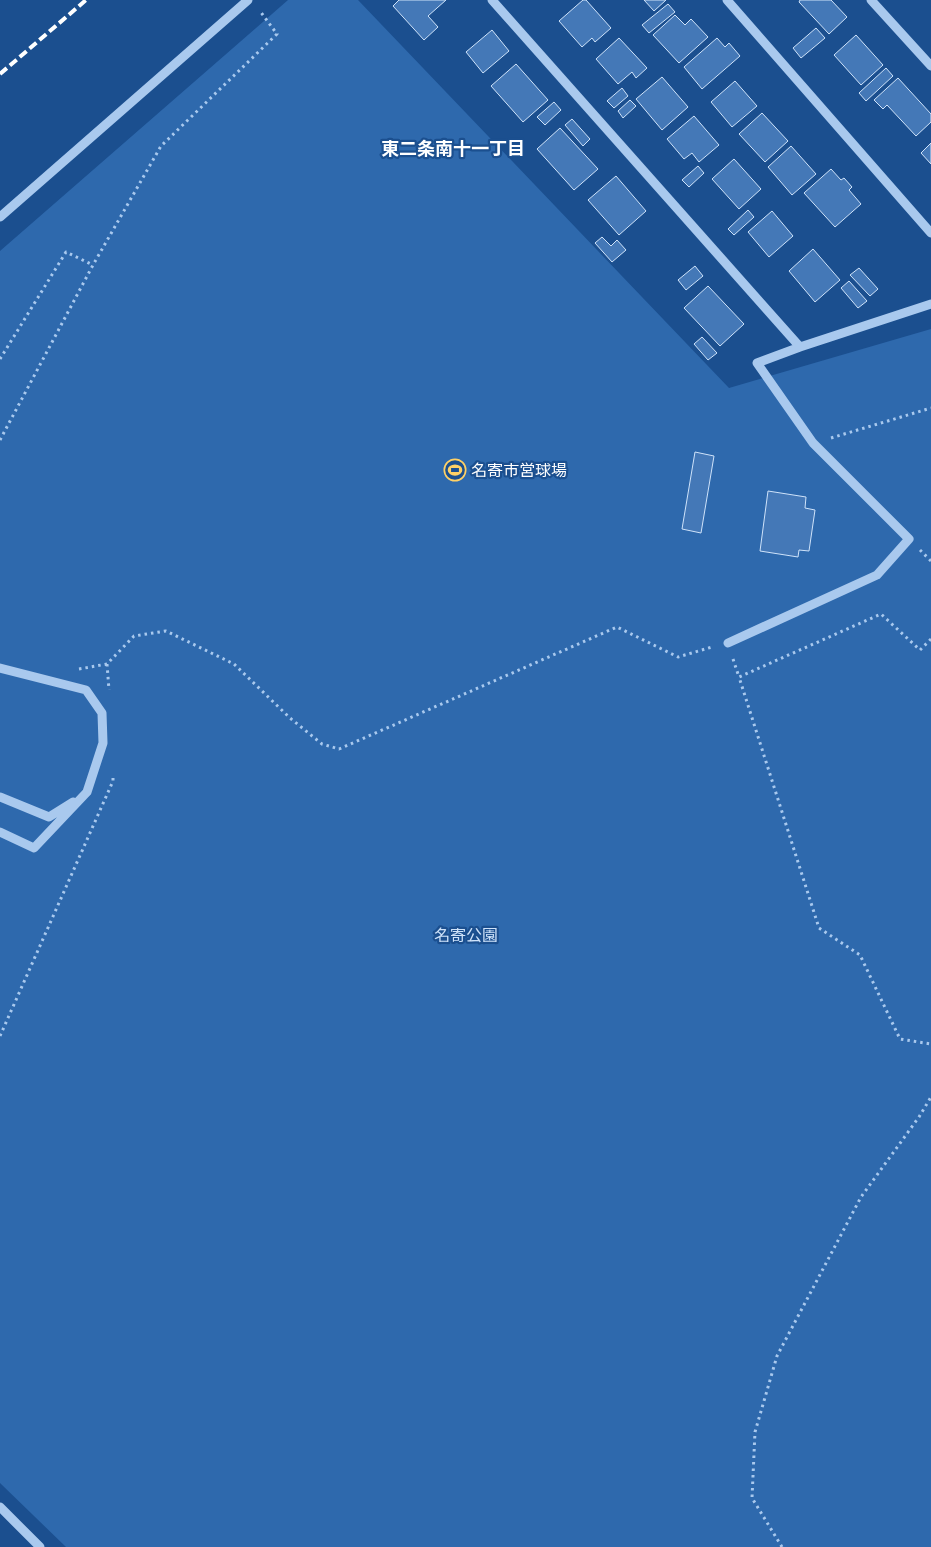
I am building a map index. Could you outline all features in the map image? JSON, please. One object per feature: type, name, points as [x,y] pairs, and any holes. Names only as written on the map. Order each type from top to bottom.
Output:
[{"type":"street","points":[[0,217],[248,0]]},
{"type":"street","points":[[492,0],[800,348]]},
{"type":"street","points":[[727,0],[931,233]]},
{"type":"street","points":[[871,0],[931,66]]},
{"type":"street","points":[[728,643],[877,575],[909,539],[813,443],[758,363],[931,304]]},
{"type":"street","points":[[0,668],[86,690],[102,713],[103,742],[87,792],[34,848],[0,832]]},
{"type":"street","points":[[0,797],[49,817],[85,793]]},
{"type":"street","points":[[0,1507],[40,1547]]},
{"type":"path","points":[[0,440],[93,265],[162,146],[276,34],[257,7]]},
{"type":"path","points":[[0,359],[66,252],[93,265]]},
{"type":"path","points":[[813,443],[931,408]]},
{"type":"path","points":[[739,677],[881,614],[920,650],[931,639]]},
{"type":"path","points":[[72,670],[107,664],[134,636],[166,631],[234,664],[290,718],[322,744],[339,748],[617,627],[678,657],[728,643],[818,928],[860,955],[900,1039],[931,1044]]},
{"type":"path","points":[[107,664],[109,693]]},
{"type":"path","points":[[0,1036],[113,781],[113,771]]},
{"type":"path","points":[[782,1547],[752,1498],[755,1432],[777,1356],[861,1197],[931,1098]]},
{"type":"green space","name":"名寄公園","points":[[288,0],[358,0],[729,388],[931,329],[931,1547],[66,1547],[0,1483],[0,251]]},
{"type":"building","points":[[399,0],[446,0],[428,16],[438,27],[424,40],[393,6]]},
{"type":"building","points":[[583,0],[586,0],[611,28],[595,42],[592,38],[582,47],[559,21]]},
{"type":"building","points":[[644,0],[666,0],[654,11]]},
{"type":"building","points":[[800,0],[831,0],[847,17],[829,34],[799,2]]},
{"type":"building","points":[[668,4],[675,12],[649,33],[642,25]]},
{"type":"building","points":[[675,15],[685,25],[691,19],[708,37],[679,63],[653,35]]},
{"type":"building","points":[[816,28],[825,38],[801,58],[793,48]]},
{"type":"building","points":[[492,30],[509,51],[483,73],[466,52]]},
{"type":"building","points":[[856,35],[883,65],[861,85],[834,55]]},
{"type":"building","points":[[619,38],[647,68],[636,78],[632,72],[618,84],[596,59]]},
{"type":"building","points":[[717,38],[725,47],[729,43],[740,56],[702,89],[684,67]]},
{"type":"building","points":[[516,64],[548,100],[523,122],[491,86]]},
{"type":"building","points":[[886,68],[893,76],[866,101],[859,93]]},
{"type":"building","points":[[662,77],[688,107],[662,130],[636,99]]},
{"type":"building","points":[[898,78],[931,114],[931,122],[916,136],[887,105],[883,109],[874,100]]},
{"type":"building","points":[[735,81],[757,106],[732,127],[711,102]]},
{"type":"building","points":[[622,88],[628,96],[614,108],[607,101]]},
{"type":"building","points":[[630,100],[636,106],[623,118],[618,111]]},
{"type":"building","points":[[554,102],[561,110],[545,125],[537,117]]},
{"type":"building","points":[[762,113],[788,141],[765,162],[739,134]]},
{"type":"building","points":[[694,116],[719,145],[699,162],[692,153],[684,159],[667,139]]},
{"type":"building","points":[[572,119],[590,139],[583,146],[565,125]]},
{"type":"building","points":[[560,128],[598,169],[574,190],[537,149]]},
{"type":"building","points":[[931,143],[931,164],[921,153]]},
{"type":"building","points":[[791,146],[816,174],[792,195],[768,167]]},
{"type":"building","points":[[734,159],[761,189],[739,209],[712,179]]},
{"type":"building","points":[[698,166],[704,173],[689,187],[682,180]]},
{"type":"building","points":[[831,169],[841,180],[844,178],[852,187],[849,190],[861,204],[835,227],[804,193]]},
{"type":"building","points":[[616,176],[646,211],[619,235],[588,200]]},
{"type":"building","points":[[748,210],[754,217],[734,235],[728,229]]},
{"type":"building","points":[[772,211],[793,236],[769,257],[748,232]]},
{"type":"building","points":[[602,237],[611,246],[617,240],[626,250],[612,262],[595,243]]},
{"type":"building","points":[[813,249],[840,280],[815,302],[789,271]]},
{"type":"building","points":[[695,266],[703,276],[686,290],[678,280]]},
{"type":"building","points":[[859,268],[878,289],[870,296],[850,275]]},
{"type":"building","points":[[849,281],[867,301],[858,308],[841,288]]},
{"type":"building","points":[[708,286],[744,324],[720,346],[684,308]]},
{"type":"building","points":[[702,337],[717,353],[708,360],[694,344]]},
{"type":"building","points":[[695,452],[714,456],[701,533],[682,529]]},
{"type":"building","points":[[768,491],[806,497],[805,508],[815,510],[809,551],[799,550],[798,557],[760,551]]},
{"type":"railway","points":[[0,74],[86,0]]},
{"type":"place","name":"名寄市営球場","points":[[455,470]]},
{"type":"district","name":"東二条南十一丁目","points":[[453,149]]}]
